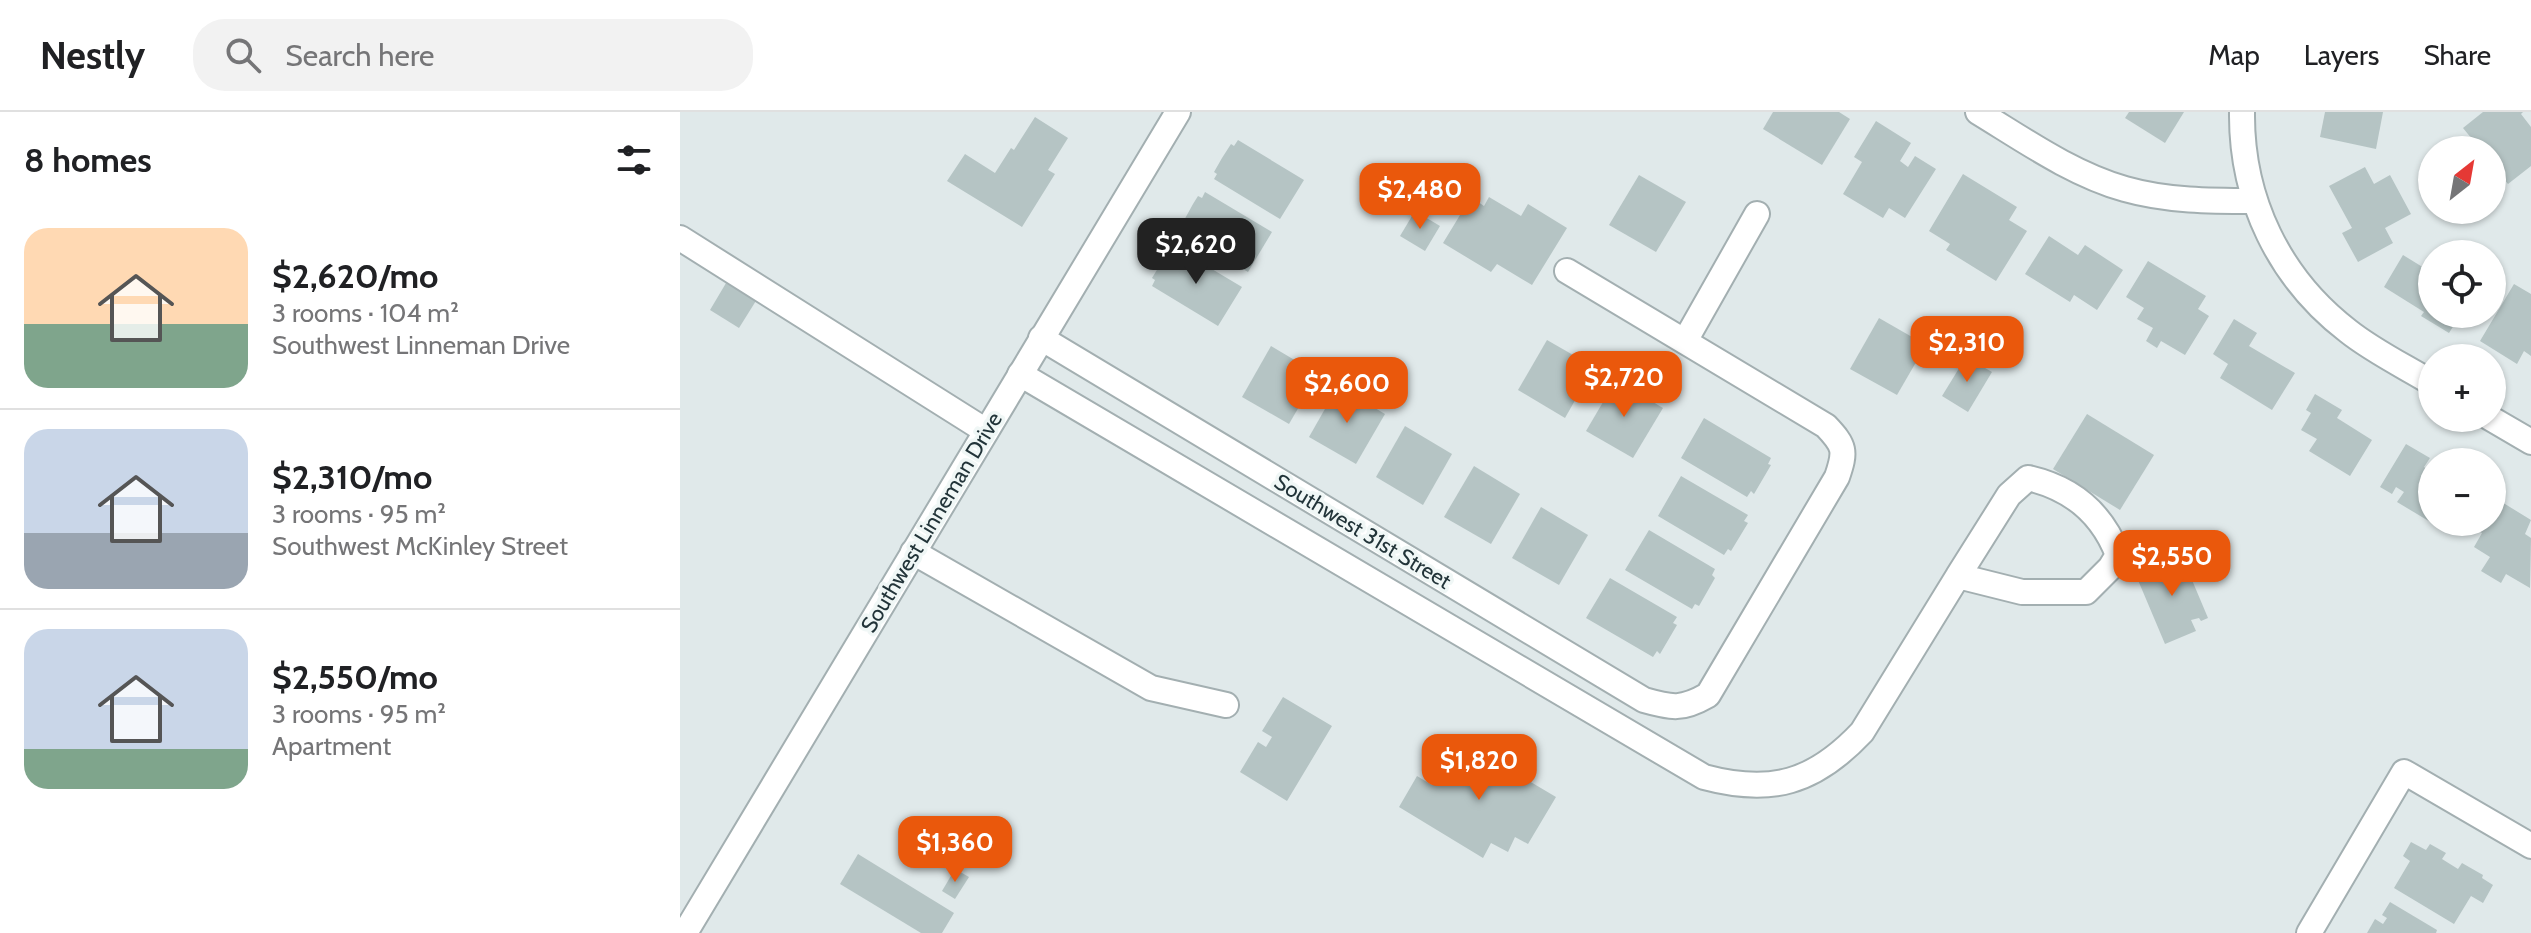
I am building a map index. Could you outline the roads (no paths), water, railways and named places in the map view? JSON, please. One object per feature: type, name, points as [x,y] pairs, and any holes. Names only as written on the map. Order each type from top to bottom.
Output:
[{"type":"street","name":"Southwest Linneman Drive","points":[[685,933],[1178,112]]},
{"type":"street","points":[[1978,112],[2052,156],[2125,189],[2200,201],[2254,201]]},
{"type":"street","points":[[2242,112],[2244,161],[2254,201],[2273,246],[2287,267],[2318,304],[2349,332],[2418,374]]},
{"type":"street","points":[[1567,271],[1685,341],[1757,214]]},
{"type":"street","points":[[680,238],[986,431]]},
{"type":"street","name":"Southwest 31st Street","points":[[1041,338],[1644,700],[1670,708],[1689,706],[1708,695],[1837,477],[1843,458],[1841,443],[1826,426],[1685,341]]},
{"type":"street","points":[[1020,374],[1704,777],[1733,785],[1760,786],[1791,781],[1831,762],[1847,748],[1862,732],[1958,576],[2009,495],[2028,478],[2068,491],[2090,509],[2104,525],[2118,555],[2110,568],[2086,592],[2022,592],[1958,576]]},
{"type":"street","points":[[2506,427],[2531,442]]},
{"type":"street","points":[[913,552],[1151,688],[1226,705]]},
{"type":"street","points":[[2309,933],[2404,772],[2531,846]]}]
